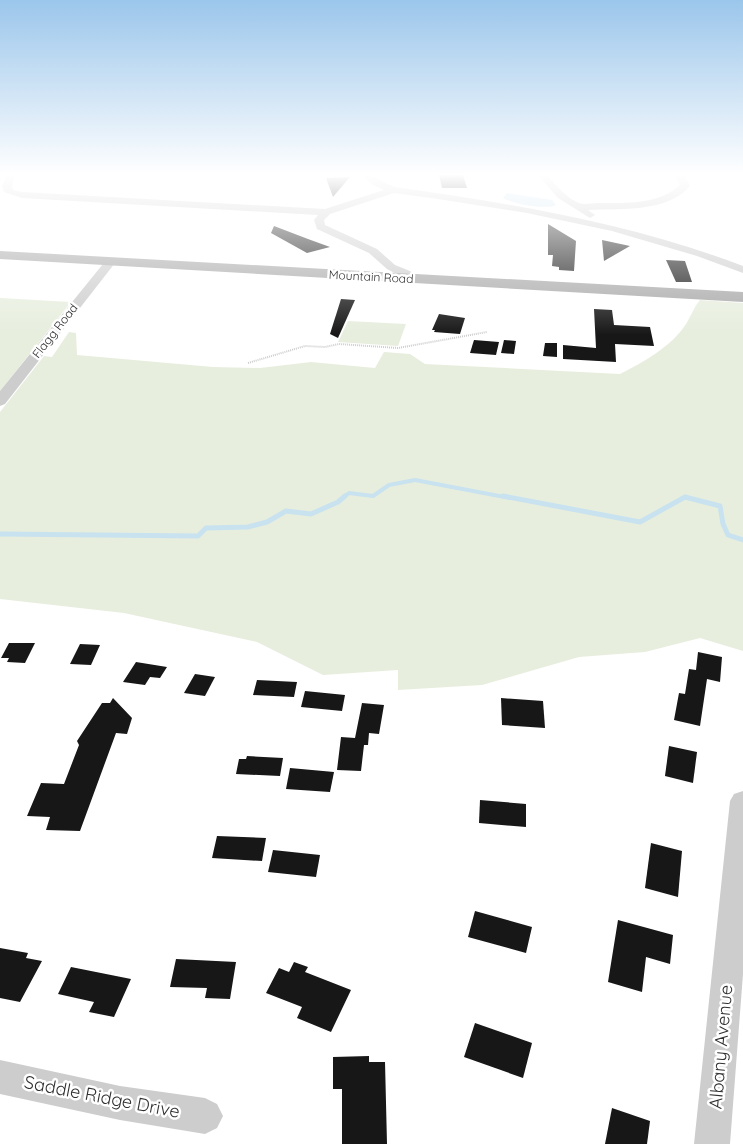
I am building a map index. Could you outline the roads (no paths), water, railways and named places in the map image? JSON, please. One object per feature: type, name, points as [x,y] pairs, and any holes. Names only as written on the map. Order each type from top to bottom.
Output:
[{"type":"main road","name":"Mountain Road","points":[[0,254],[111,261],[386,272],[414,279],[743,297]]},
{"type":"street","points":[[324,228],[373,251],[386,272]]},
{"type":"street","points":[[618,228],[692,251],[743,270]]},
{"type":"street","name":"Flagg Road","points":[[0,401],[111,261]]},
{"type":"street","name":"Albany Avenue","points":[[712,1144],[743,801]]},
{"type":"street","name":"Saddle Ridge Drive","points":[[0,1077],[120,1103],[205,1116]]},
{"type":"waterway","points":[[343,498],[349,493],[373,496],[389,485],[415,480],[510,498]]},
{"type":"waterway","points":[[0,534],[198,536],[206,528],[248,527],[267,522],[286,511],[311,514],[338,502],[345,496]]},
{"type":"waterway","points":[[503,496],[640,522],[685,497],[689,498]]},
{"type":"waterway","points":[[684,498],[689,498]]},
{"type":"waterway","points":[[689,498],[720,506],[723,524],[728,535],[743,540]]}]
